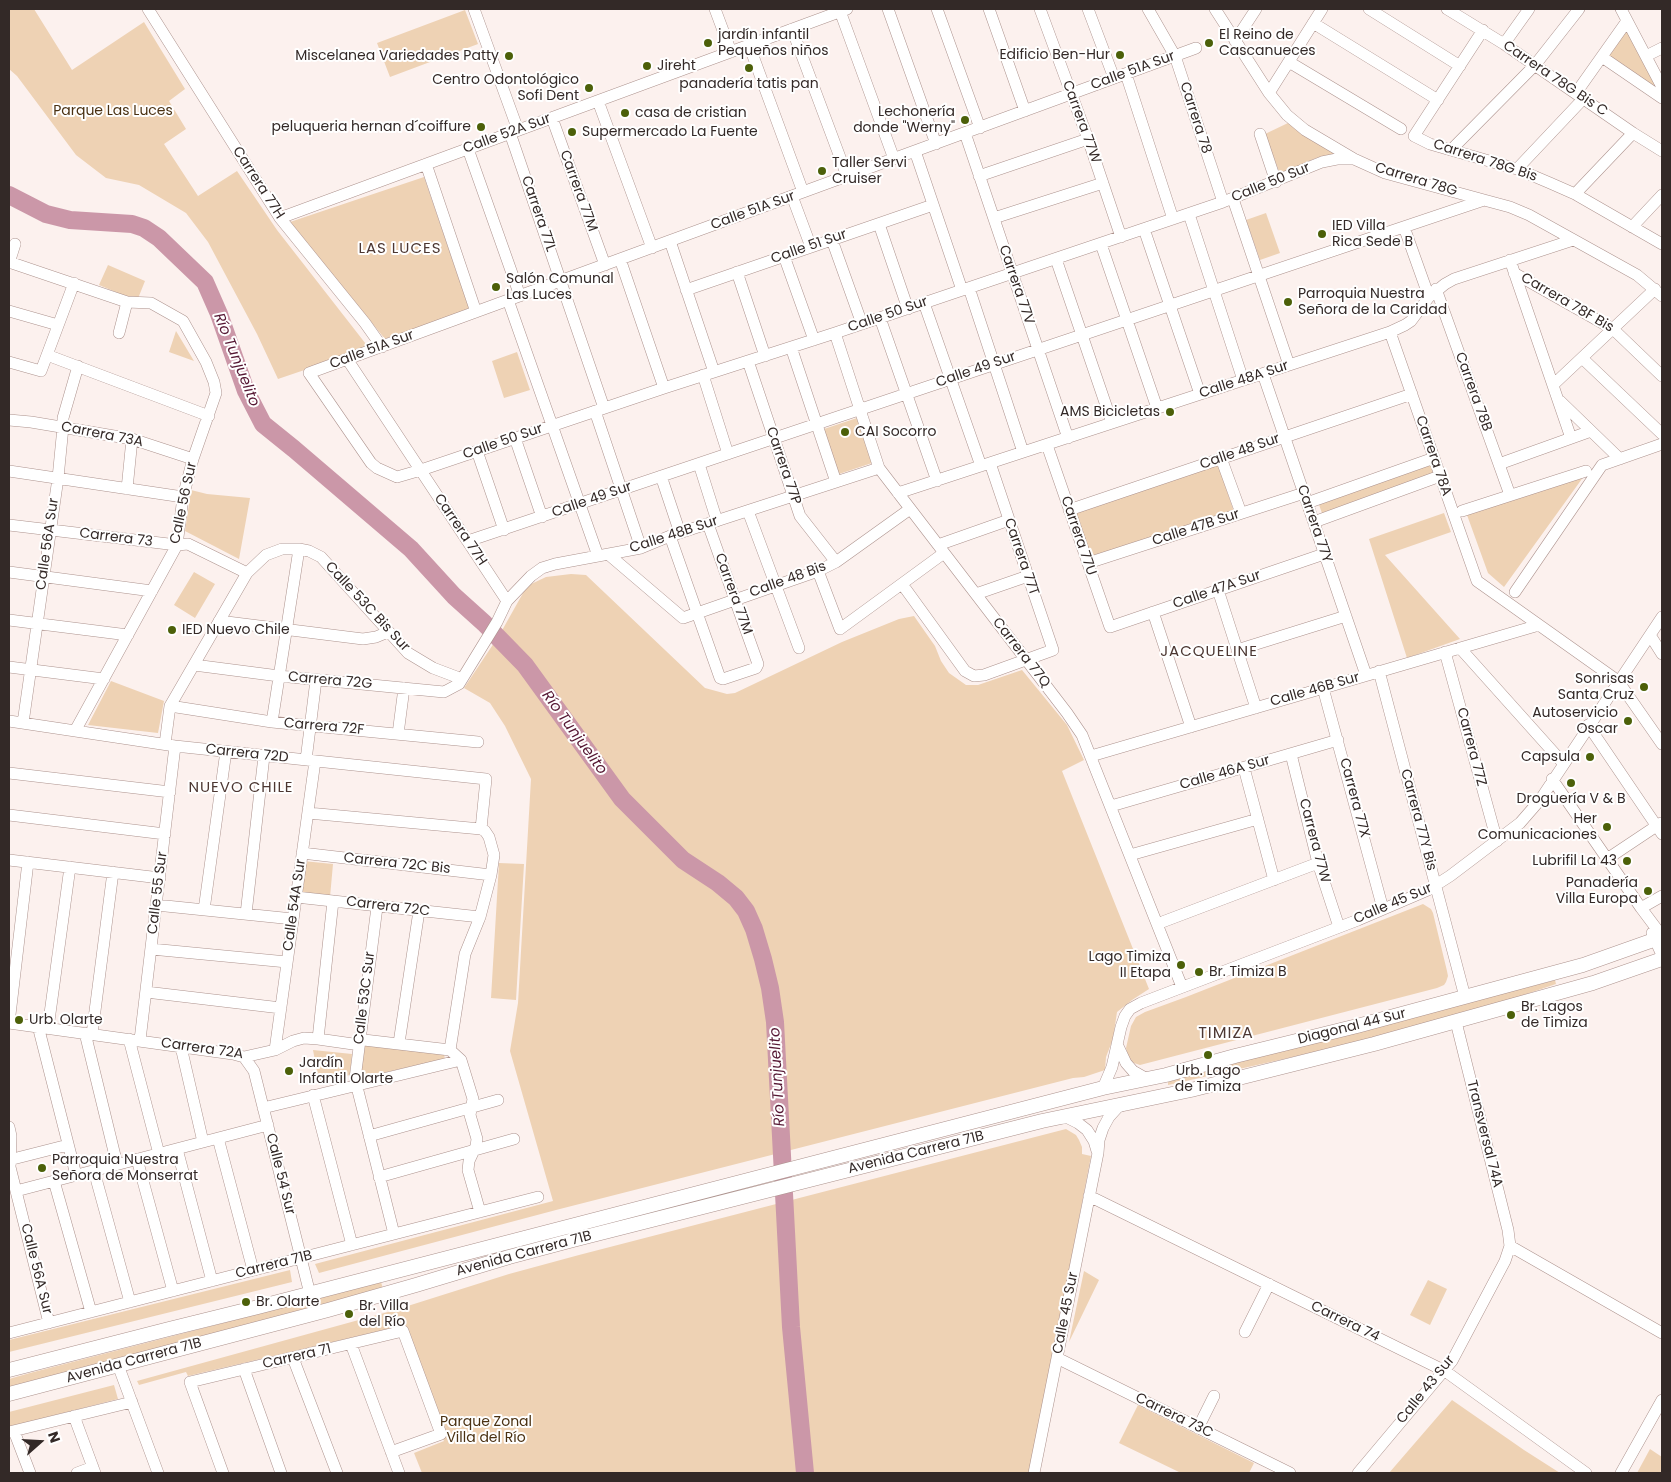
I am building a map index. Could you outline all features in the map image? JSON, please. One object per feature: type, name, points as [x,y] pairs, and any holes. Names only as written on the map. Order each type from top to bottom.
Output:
[{"type":"main road","name":"Diagonal 44 Sur","points":[[1039,1104],[1103,1088],[1147,1080],[1465,997],[1583,965],[1660,937]]},
{"type":"main road","name":"Diagonal 44 Sur","points":[[1042,1121],[1191,1090],[1456,1022],[1593,983],[1662,957]]},
{"type":"main road","name":"Avenida Carrera 71B","points":[[9,1370],[310,1294],[1039,1104]]},
{"type":"main road","name":"Avenida Carrera 71B","points":[[9,1394],[416,1286],[509,1257],[573,1240],[1042,1121]]},
{"type":"street","name":"Carrera 77H","points":[[148,9],[280,218],[382,346]]},
{"type":"street","name":"Carrera 77L","points":[[474,9],[560,281],[621,490],[641,548]]},
{"type":"street","points":[[715,9],[731,52]]},
{"type":"street","points":[[888,9],[936,144]]},
{"type":"street","points":[[937,9],[980,128]]},
{"type":"street","points":[[989,9],[1025,111]]},
{"type":"street","name":"Carrera 77W","points":[[1040,9],[1088,139],[1121,237]]},
{"type":"street","points":[[1088,9],[1114,78]]},
{"type":"street","name":"Carrera 78","points":[[1148,9],[1175,56],[1228,201],[1259,276],[1289,365]]},
{"type":"street","name":"Carrera 78G","points":[[1215,9],[1269,94],[1287,115],[1305,130],[1354,159],[1385,173],[1484,200],[1529,215],[1637,275],[1659,292]]},
{"type":"street","points":[[1235,41],[1256,9]]},
{"type":"street","points":[[1269,94],[1322,9]]},
{"type":"street","points":[[1369,9],[1460,66]]},
{"type":"street","name":"Carrera 78G Bis C","points":[[1447,9],[1483,30],[1662,151]]},
{"type":"street","points":[[1504,44],[1528,9]]},
{"type":"street","points":[[1450,150],[1535,65],[1579,9]]},
{"type":"street","points":[[1621,9],[1662,87]]},
{"type":"street","name":"Calle 52A Sur","points":[[280,218],[844,10]]},
{"type":"street","points":[[844,10],[894,159]]},
{"type":"street","points":[[1517,169],[1580,95],[1602,56],[1628,21]]},
{"type":"street","points":[[1313,24],[1438,100],[1483,30]]},
{"type":"street","points":[[792,29],[847,176]]},
{"type":"street","points":[[749,45],[798,194],[811,247]]},
{"type":"street","name":"Calle 51A Sur","points":[[309,373],[1196,48]]},
{"type":"street","points":[[1646,56],[1662,48]]},
{"type":"street","points":[[1602,56],[1662,98]]},
{"type":"street","points":[[1289,62],[1401,129]]},
{"type":"street","points":[[1126,74],[1173,219]]},
{"type":"street","name":"Carrera 78G Bis","points":[[1438,100],[1414,136],[1430,144],[1517,169],[1575,194],[1662,244]]},
{"type":"street","points":[[598,101],[652,248]]},
{"type":"street","name":"Carrera 77M","points":[[552,118],[605,265]]},
{"type":"street","name":"Carrera 77V","points":[[965,133],[1068,438]]},
{"type":"street","points":[[1575,194],[1633,133]]},
{"type":"street","points":[[1260,134],[1276,182]]},
{"type":"street","points":[[979,176],[1088,139]]},
{"type":"street","points":[[468,149],[520,296]]},
{"type":"street","points":[[915,151],[933,205],[994,364],[1023,452]]},
{"type":"street","name":"Calle 50 Sur","points":[[309,373],[371,463],[377,468],[397,477],[664,388],[835,334],[1228,201],[1329,160],[1354,159]]},
{"type":"street","points":[[426,164],[476,312]]},
{"type":"street","points":[[994,218],[1102,183]]},
{"type":"street","points":[[1632,227],[1662,195]]},
{"type":"street","name":"Calle 49 Sur","points":[[468,541],[1484,200]]},
{"type":"street","name":"Calle 51 Sur","points":[[686,290],[933,205]]},
{"type":"street","points":[[1189,214],[1243,380]]},
{"type":"street","points":[[879,224],[908,309]]},
{"type":"street","name":"Carrera 78B","points":[[1404,227],[1433,293],[1510,495]]},
{"type":"street","points":[[1144,229],[1200,394]]},
{"type":"street","points":[[832,240],[862,324]]},
{"type":"street","name":"Calle 48A Sur","points":[[898,493],[1390,332],[1411,321],[1433,293],[1454,279],[1572,240]]},
{"type":"street","points":[[670,241],[686,290],[709,374],[728,454]]},
{"type":"street","points":[[15,244],[9,262],[127,302],[119,332]]},
{"type":"street","points":[[1101,244],[1157,408]]},
{"type":"street","points":[[784,256],[814,340]]},
{"type":"street","points":[[1056,258],[1112,423]]},
{"type":"street","points":[[620,259],[664,388]]},
{"type":"street","points":[[1510,260],[1572,438]]},
{"type":"street","points":[[737,272],[765,356]]},
{"type":"street","name":"Carrera 78F Bis","points":[[1514,273],[1613,328],[1662,376]]},
{"type":"street","points":[[9,362],[41,371],[74,284]]},
{"type":"street","points":[[1553,385],[1613,328],[1659,292]]},
{"type":"street","points":[[508,300],[580,504],[603,555]]},
{"type":"street","name":"Calle 56 Sur","points":[[75,731],[177,545],[183,497],[193,458],[216,393],[206,362],[183,321],[151,303],[127,302]]},
{"type":"street","name":"Carrera 77T","points":[[924,303],[950,379],[1009,520],[1053,650],[1026,660]]},
{"type":"street","points":[[9,311],[58,325]]},
{"type":"street","points":[[880,318],[937,480]]},
{"type":"street","name":"Carrera 78A","points":[[1390,332],[1477,581],[1539,625]]},
{"type":"street","name":"Carrera 77Q","points":[[835,334],[879,468],[1078,728],[1091,756],[1182,987]]},
{"type":"street","points":[[791,348],[836,482]]},
{"type":"street","points":[[47,354],[209,416]]},
{"type":"street","points":[[1582,358],[1662,434]]},
{"type":"street","name":"Carrera 77H","points":[[347,360],[507,601]]},
{"type":"street","name":"Carrera 77P","points":[[748,361],[800,516],[836,562]]},
{"type":"street","name":"Calle 56A Sur","points":[[23,723],[58,478],[63,418],[78,366]]},
{"type":"street","name":"Carrera 77Y","points":[[1263,374],[1366,675]]},
{"type":"street","name":"Calle 48 Sur","points":[[1069,510],[1412,394]]},
{"type":"street","points":[[1558,399],[1620,459]]},
{"type":"street","name":"Carrera 73A","points":[[9,420],[132,439],[193,458]]},
{"type":"street","points":[[1499,464],[1591,431]]},
{"type":"street","points":[[515,438],[542,517]]},
{"type":"street","points":[[127,489],[132,439]]},
{"type":"street","points":[[1514,592],[1602,466],[1662,444]]},
{"type":"street","name":"Carrera 77U","points":[[1047,445],[1110,627]]},
{"type":"street","points":[[477,451],[504,530]]},
{"type":"street","points":[[1221,458],[1241,514]]},
{"type":"street","name":"Calle 47B Sur","points":[[1088,563],[1241,514],[1305,498],[1434,458]]},
{"type":"street","name":"Carrera 77M","points":[[697,613],[720,678],[756,668],[758,664],[735,600],[699,464]]},
{"type":"street","name":"Calle 48B Sur","points":[[462,679],[497,622],[507,601],[531,576],[542,568],[641,548],[713,522],[879,468]]},
{"type":"street","points":[[9,471],[183,497]]},
{"type":"street","points":[[1462,511],[1586,471]]},
{"type":"street","points":[[661,476],[697,613]]},
{"type":"street","points":[[1314,522],[1440,476]]},
{"type":"street","name":"Calle 48 Bis","points":[[603,555],[682,618],[836,562],[910,509]]},
{"type":"street","points":[[748,511],[799,648]]},
{"type":"street","points":[[818,570],[840,629],[902,584],[941,549],[1009,520]]},
{"type":"street","name":"Carrera 73","points":[[9,525],[177,545],[188,544],[247,573]]},
{"type":"street","points":[[247,573],[266,555],[282,549],[299,548],[272,722]]},
{"type":"street","name":"Calle 53C Bis Sur","points":[[299,548],[321,557],[408,653],[433,668],[462,679]]},
{"type":"street","name":"Calle 47A Sur","points":[[1110,627],[1324,554]]},
{"type":"street","points":[[9,572],[152,591]]},
{"type":"street","name":"Calle 55 Sur","points":[[159,1154],[135,1040],[146,992],[170,792],[170,706],[247,573]]},
{"type":"street","points":[[976,594],[1028,576]]},
{"type":"street","points":[[902,584],[965,671],[974,676],[984,675],[1026,660]]},
{"type":"street","points":[[1218,590],[1256,708]]},
{"type":"street","points":[[1153,612],[1191,726]]},
{"type":"street","points":[[1237,650],[1346,616]]},
{"type":"street","name":"Calle 45 Sur","points":[[1117,1044],[1125,1016],[1130,1009],[1141,1003],[1416,896],[1436,886],[1497,841],[1528,815],[1662,617]]},
{"type":"street","points":[[9,620],[128,635]]},
{"type":"street","points":[[219,621],[363,640],[388,632]]},
{"type":"street","points":[[1539,625],[1618,680],[1662,744]]},
{"type":"street","name":"Calle 46B Sur","points":[[1091,756],[1539,625]]},
{"type":"street","points":[[1650,635],[1662,654]]},
{"type":"street","points":[[1460,648],[1563,763]]},
{"type":"street","name":"Carrera 77Z","points":[[1444,652],[1497,841]]},
{"type":"street","name":"Carrera 72G","points":[[194,664],[279,676],[444,692],[454,688],[462,679]]},
{"type":"street","points":[[9,667],[104,679]]},
{"type":"street","name":"Carrera 77Y Bis","points":[[1379,671],[1465,997]]},
{"type":"street","name":"Calle 54A Sur","points":[[275,1050],[308,813],[310,726],[316,680]]},
{"type":"street","points":[[398,734],[404,688]]},
{"type":"street","name":"Carrera 77X","points":[[1323,688],[1383,909]]},
{"type":"street","name":"Carrera 72F","points":[[170,706],[272,722],[478,742]]},
{"type":"street","name":"Carrera 72D","points":[[9,721],[170,745],[486,779],[481,829]]},
{"type":"street","points":[[1588,725],[1660,827],[1607,859]]},
{"type":"street","name":"Calle 46A Sur","points":[[1111,806],[1338,740]]},
{"type":"street","points":[[204,910],[226,751]]},
{"type":"street","name":"Carrera 77W","points":[[1291,754],[1318,863],[1339,927]]},
{"type":"street","points":[[246,914],[264,756]]},
{"type":"street","points":[[1244,768],[1274,880]]},
{"type":"street","points":[[9,772],[170,792]]},
{"type":"street","points":[[1552,779],[1660,937],[1662,957]]},
{"type":"street","points":[[308,813],[481,829],[489,837],[494,855],[491,875],[480,917],[465,954],[450,1050],[461,1060],[474,1104],[470,1115],[477,1139],[469,1161],[468,1170],[480,1212]]},
{"type":"street","points":[[9,814],[165,834]]},
{"type":"street","points":[[1130,855],[1258,819]]},
{"type":"street","name":"Carrera 72C Bis","points":[[302,853],[491,875]]},
{"type":"street","points":[[9,860],[160,878]]},
{"type":"street","points":[[9,1023],[28,862]]},
{"type":"street","points":[[1157,924],[1318,863]]},
{"type":"street","points":[[70,867],[43,1027],[76,1175]]},
{"type":"street","points":[[113,872],[89,1033],[117,1164]]},
{"type":"street","points":[[1641,908],[1662,896]]},
{"type":"street","name":"Carrera 72C","points":[[296,897],[419,912],[480,917]]},
{"type":"street","points":[[318,1039],[333,901]]},
{"type":"street","points":[[156,905],[293,919]]},
{"type":"street","name":"Calle 53C Sur","points":[[377,907],[355,1072],[356,1085],[394,1234]]},
{"type":"street","points":[[400,1043],[419,912]]},
{"type":"street","points":[[151,949],[287,962]]},
{"type":"street","points":[[146,992],[281,1008]]},
{"type":"street","name":"Transversal 74A","points":[[1456,1022],[1508,1230],[1510,1246]]},
{"type":"street","name":"Carrera 72A","points":[[9,1023],[89,1033],[244,1057],[275,1050],[304,1038],[352,1044],[364,1040],[450,1050]]},
{"type":"street","points":[[1117,1044],[1126,1063],[1133,1071],[1147,1080]]},
{"type":"street","points":[[1103,1088],[1109,1076],[1117,1044]]},
{"type":"street","points":[[181,1047],[202,1142]]},
{"type":"street","name":"Calle 54 Sur","points":[[244,1057],[254,1071],[310,1294]]},
{"type":"street","points":[[263,1108],[461,1060]]},
{"type":"street","points":[[313,1095],[352,1245]]},
{"type":"street","points":[[369,1136],[498,1100]]},
{"type":"street","name":"Calle 45 Sur","points":[[1034,1473],[1098,1153],[1099,1140],[1103,1128],[1114,1112],[1124,1105]]},
{"type":"street","points":[[1057,1118],[1068,1118],[1078,1122],[1087,1130],[1094,1141],[1098,1153]]},
{"type":"street","points":[[16,1191],[268,1125]]},
{"type":"street","name":"Calle 56A Sur","points":[[9,1127],[11,1136],[9,1160],[49,1323]]},
{"type":"street","points":[[218,1138],[253,1270]]},
{"type":"street","points":[[379,1177],[514,1139]]},
{"type":"street","points":[[9,1160],[68,1145]]},
{"type":"street","points":[[177,1149],[212,1281]]},
{"type":"street","points":[[137,1159],[173,1291]]},
{"type":"street","points":[[94,1170],[130,1302]]},
{"type":"street","points":[[54,1181],[91,1312]]},
{"type":"street","name":"Carrera 74","points":[[1089,1196],[1445,1371],[1586,1473]]},
{"type":"street","name":"Carrera 71B","points":[[9,1333],[538,1197]]},
{"type":"street","points":[[1510,1246],[1662,1333]]},
{"type":"street","name":"Calle 43 Sur","points":[[1358,1473],[1445,1371],[1505,1261],[1510,1246]]},
{"type":"street","points":[[1245,1332],[1269,1284]]},
{"type":"street","name":"Carrera 71","points":[[223,1473],[190,1382],[403,1331],[441,1434],[390,1452]]},
{"type":"street","points":[[351,1344],[398,1473]]},
{"type":"street","points":[[293,1358],[336,1473]]},
{"type":"street","name":"Carrera 73C","points":[[1057,1358],[1290,1473]]},
{"type":"street","points":[[118,1365],[158,1473]]},
{"type":"street","points":[[244,1370],[281,1473]]},
{"type":"street","points":[[1198,1428],[1214,1396]]},
{"type":"street","points":[[1621,1473],[1662,1400]]},
{"type":"street","points":[[30,1473],[12,1432],[132,1402]]},
{"type":"street","points":[[74,1416],[94,1470],[78,1473]]},
{"type":"green space","name":"Parque Las Luces","points":[[9,9],[34,9],[72,70],[144,22],[185,89],[169,101],[186,129],[164,144],[198,196],[237,171],[277,230],[369,348],[278,379],[257,334],[208,242],[186,213],[139,185],[106,178],[76,155],[17,76],[9,69]]},
{"type":"green space","points":[[465,10],[478,44],[390,77],[377,43]]},
{"type":"green space","points":[[1627,29],[1662,93],[1608,55]]},
{"type":"green space","points":[[1288,123],[1337,154],[1316,158],[1280,174],[1265,134]]},
{"type":"green space","points":[[424,177],[470,311],[385,339],[290,222]]},
{"type":"green space","points":[[1266,213],[1280,253],[1260,260],[1246,220]]},
{"type":"green space","points":[[108,265],[145,281],[137,301],[99,285]]},
{"type":"green space","points":[[176,331],[194,361],[169,352]]},
{"type":"green space","points":[[517,352],[530,390],[504,398],[492,361]]},
{"type":"green space","points":[[857,418],[872,463],[839,474],[824,429]]},
{"type":"green space","points":[[1430,462],[1434,476],[1323,516],[1318,502]]},
{"type":"green space","points":[[1218,464],[1234,512],[1091,560],[1075,512]]},
{"type":"green space","points":[[1584,476],[1504,587],[1488,573],[1467,515]]},
{"type":"green space","points":[[191,490],[207,494],[250,498],[239,559],[185,531]]},
{"type":"green space","points":[[1444,513],[1451,532],[1385,555],[1460,639],[1407,658],[1369,539]]},
{"type":"green space","points":[[194,572],[215,584],[195,618],[174,605]]},
{"type":"green space","points":[[571,574],[586,575],[705,688],[727,694],[735,693],[842,642],[899,619],[914,616],[935,646],[941,661],[949,673],[966,685],[978,685],[1022,670],[1067,725],[1084,760],[1062,771],[1149,989],[1117,1012],[1113,1039],[1106,1057],[1105,1070],[1084,1077],[1073,1078],[556,1210],[319,1273],[315,1264],[553,1201],[510,1051],[518,1003],[531,779],[505,726],[490,703],[464,688],[500,634],[527,586],[546,577]]},
{"type":"green space","points":[[111,681],[164,701],[158,733],[88,725]]},
{"type":"green space","points":[[303,861],[333,864],[330,897],[299,894]]},
{"type":"green space","points":[[499,863],[524,864],[516,1000],[491,998]]},
{"type":"green space","points":[[1423,904],[1431,909],[1433,913],[1448,976],[1444,985],[1140,1065],[1129,1059],[1126,1048],[1131,1026],[1136,1017],[1145,1012]]},
{"type":"green space","points":[[1555,980],[1556,984],[1503,1002],[1355,1043],[1168,1085],[1168,1082],[1200,1072]]},
{"type":"green space","points":[[364,1042],[444,1054],[445,1059],[360,1078]]},
{"type":"green space","points":[[313,1050],[352,1054],[350,1075],[319,1082]]},
{"type":"green space","name":"Parque Zonal Villa del Río","points":[[1066,1129],[1076,1135],[1082,1147],[1082,1154],[1091,1156],[1030,1473],[422,1473],[414,1453],[444,1441],[401,1326],[188,1376],[186,1372],[139,1385],[137,1381],[395,1310],[509,1274],[579,1255]]},
{"type":"green space","points":[[290,1270],[292,1282],[9,1352],[9,1340]]},
{"type":"green space","points":[[1084,1271],[1099,1280],[1069,1342]]},
{"type":"green space","points":[[1428,1280],[1447,1289],[1430,1325],[1410,1315]]},
{"type":"green space","points":[[381,1282],[383,1289],[9,1388],[9,1379],[30,1373]]},
{"type":"green space","points":[[114,1385],[118,1399],[9,1427],[9,1412]]},
{"type":"green space","points":[[1452,1400],[1524,1450],[1560,1473],[1389,1473]]},
{"type":"green space","points":[[1138,1405],[1254,1463],[1249,1473],[1181,1473],[1119,1443]]},
{"type":"green space","points":[[1650,1449],[1662,1457],[1662,1473],[1637,1473]]},
{"type":"waterway","name":"Río Tunjuelito","points":[[9,195],[46,214],[70,220],[132,224],[144,228],[159,238],[205,282],[219,314],[246,391],[263,424],[411,549],[454,596],[484,623],[525,665],[622,799],[683,860],[718,883],[736,898],[746,911],[754,929],[763,959],[775,1022],[791,1327],[805,1473]]},
{"type":"place","name":"jardín infantil Pequeños niños","points":[[708,43]]},
{"type":"place","name":"El Reino de Cascanueces","points":[[1209,43]]},
{"type":"place","name":"Edificio Ben-Hur","points":[[1120,55]]},
{"type":"place","name":"Miscelanea Variedades Patty","points":[[509,56]]},
{"type":"place","name":"Jireht","points":[[647,66]]},
{"type":"place","name":"panadería tatis pan","points":[[749,68]]},
{"type":"place","name":"Centro Odontológico Sofi Dent","points":[[589,88]]},
{"type":"place","name":"casa de cristian","points":[[625,113]]},
{"type":"place","name":"Lechonería donde \"Werny\"","points":[[965,120]]},
{"type":"place","name":"peluqueria hernan d´coiffure","points":[[481,127]]},
{"type":"place","name":"Supermercado La Fuente","points":[[572,132]]},
{"type":"place","name":"Taller Servi Cruiser","points":[[822,171]]},
{"type":"place","name":"IED Villa Rica Sede B","points":[[1322,234]]},
{"type":"place","name":"Salón Comunal Las Luces","points":[[496,287]]},
{"type":"place","name":"Parroquia Nuestra Señora de la Caridad","points":[[1288,302]]},
{"type":"place","name":"AMS Bicicletas","points":[[1170,412]]},
{"type":"place","name":"CAI Socorro","points":[[845,432]]},
{"type":"place","name":"IED Nuevo Chile","points":[[172,630]]},
{"type":"place","name":"Sonrisas Santa Cruz","points":[[1644,687]]},
{"type":"place","name":"Autoservicio Oscar","points":[[1628,721]]},
{"type":"place","name":"Capsula","points":[[1590,757]]},
{"type":"place","name":"Droguería V & B","points":[[1571,783]]},
{"type":"place","name":"Her Comunicaciones","points":[[1607,827]]},
{"type":"place","name":"Lubrifil La 43","points":[[1627,861]]},
{"type":"place","name":"Panadería Villa Europa","points":[[1648,891]]},
{"type":"place","name":"Lago Timiza II Etapa","points":[[1181,965]]},
{"type":"place","name":"Br. Timiza B","points":[[1199,972]]},
{"type":"place","name":"Br. Lagos de Timiza","points":[[1511,1015]]},
{"type":"place","name":"Urb. Olarte","points":[[19,1020]]},
{"type":"place","name":"Urb. Lago de Timiza","points":[[1208,1055]]},
{"type":"place","name":"Jardín Infantil Olarte","points":[[289,1071]]},
{"type":"place","name":"Parroquia Nuestra Señora de Monserrat","points":[[42,1168]]},
{"type":"place","name":"Br. Olarte","points":[[246,1302]]},
{"type":"place","name":"Br. Villa del Río","points":[[349,1314]]},
{"type":"district","name":"LAS LUCES","points":[[400,249]]},
{"type":"district","name":"JACQUELINE","points":[[1209,652]]},
{"type":"district","name":"NUEVO CHILE","points":[[241,788]]},
{"type":"district","name":"TIMIZA","points":[[1226,1034]]}]
